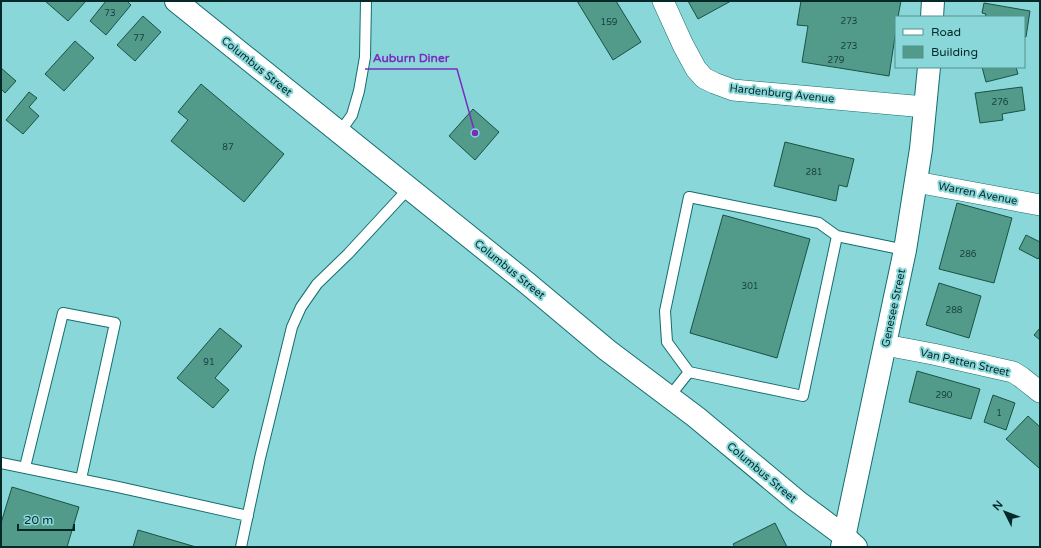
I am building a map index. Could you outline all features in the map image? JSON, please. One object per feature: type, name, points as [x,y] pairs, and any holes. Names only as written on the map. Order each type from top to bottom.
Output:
[{"type":"street","name":"Hardenburg Avenue","points":[[663,1],[683,45],[696,69],[704,78],[714,83],[733,90],[925,107]]},
{"type":"street","points":[[932,16],[933,1]]},
{"type":"street","name":"Columbus Street","points":[[179,2],[527,283],[607,350],[696,417],[847,543]]},
{"type":"street","name":"Genesee Street","points":[[847,543],[905,250],[922,149],[929,68]]},
{"type":"street","name":"Warren Avenue","points":[[916,182],[1040,205]]},
{"type":"street","name":"Van Patten Street","points":[[885,345],[1013,372],[1040,392]]},
{"type":"lane","points":[[340,132],[352,115],[359,91],[365,57],[366,1]]},
{"type":"lane","points":[[241,547],[262,450],[292,327],[301,307],[317,284],[348,254],[409,188]]},
{"type":"lane","points":[[837,236],[804,396],[689,372],[667,342],[665,311],[689,197],[819,223],[837,236],[905,250]]},
{"type":"lane","points":[[25,468],[63,313],[114,323],[81,479]]},
{"type":"lane","points":[[669,397],[689,372]]},
{"type":"lane","points":[[1,463],[248,516]]},
{"type":"building","points":[[45,1],[86,1],[68,21]]},
{"type":"building","points":[[106,1],[127,1],[131,5],[106,35],[90,21]]},
{"type":"building","points":[[577,1],[616,1],[641,42],[613,60]]},
{"type":"building","points":[[688,1],[731,1],[698,19]]},
{"type":"building","points":[[801,1],[901,1],[898,16],[895,16],[895,37],[889,76],[802,62],[808,26],[797,25]]},
{"type":"building","points":[[984,3],[1030,11],[1026,37],[1025,16],[985,16],[986,14],[982,13]]},
{"type":"building","points":[[143,16],[161,32],[135,61],[117,45]]},
{"type":"building","points":[[75,41],[94,58],[64,91],[45,74]]},
{"type":"building","points":[[1,68],[16,81],[5,93],[1,89]]},
{"type":"building","points":[[982,68],[1016,68],[1018,74],[986,82]]},
{"type":"building","points":[[201,84],[284,154],[244,202],[171,141],[188,120],[178,112]]},
{"type":"building","points":[[1022,87],[1025,110],[1002,114],[1003,120],[980,123],[975,93]]},
{"type":"building","points":[[29,92],[37,98],[29,107],[39,116],[23,134],[6,120]]},
{"type":"building","points":[[473,109],[499,132],[475,160],[449,136]]},
{"type":"building","points":[[785,142],[854,159],[847,187],[839,185],[836,201],[774,186]]},
{"type":"building","points":[[957,203],[1012,218],[994,283],[939,269]]},
{"type":"building","points":[[723,215],[810,239],[777,358],[690,333]]},
{"type":"building","points":[[1026,235],[1040,242],[1040,256],[1038,259],[1019,249]]},
{"type":"building","points":[[939,283],[981,296],[969,338],[926,325]]},
{"type":"building","points":[[220,328],[242,346],[215,378],[229,390],[213,408],[177,378]]},
{"type":"building","points":[[1040,328],[1040,340],[1034,335]]},
{"type":"building","points":[[917,371],[980,389],[971,419],[909,402]]},
{"type":"building","points":[[993,395],[1015,403],[1006,430],[984,422]]},
{"type":"building","points":[[1028,416],[1040,427],[1039,468],[1006,439]]},
{"type":"building","points":[[12,487],[79,507],[67,547],[1,547],[1,523]]},
{"type":"building","points":[[775,523],[787,547],[735,547],[733,544]]},
{"type":"building","points":[[138,530],[196,547],[133,547]]},
{"type":"place","name":"Auburn Diner","points":[[475,133]]}]
